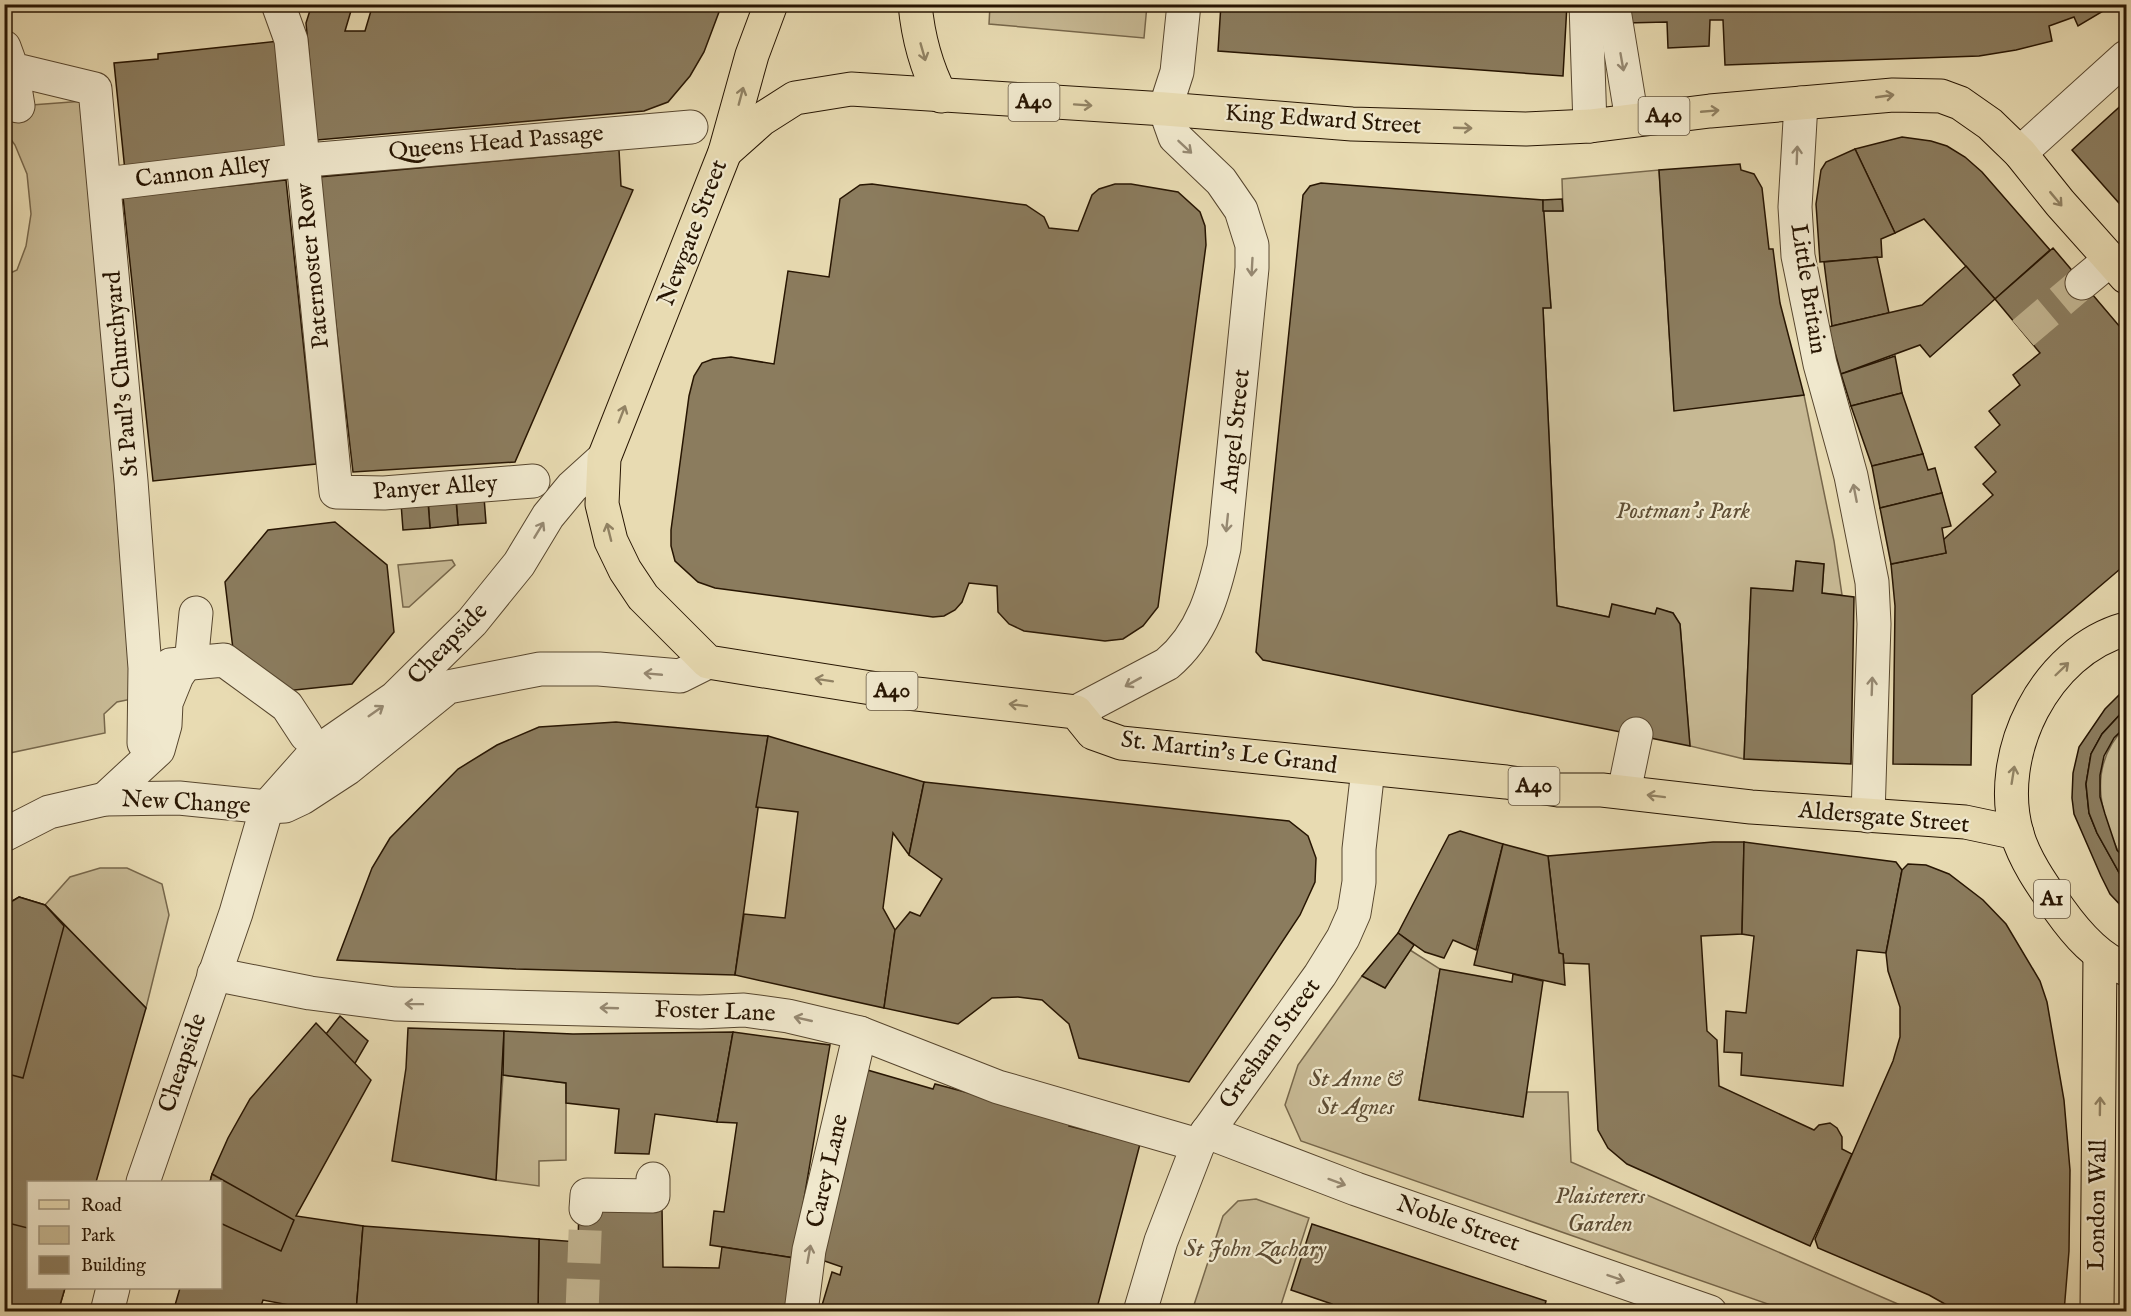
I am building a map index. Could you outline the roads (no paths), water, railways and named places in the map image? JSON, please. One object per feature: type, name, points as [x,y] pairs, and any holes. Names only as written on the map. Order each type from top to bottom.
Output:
[{"type":"main road","name":"Newgate Street","points":[[604,458],[725,152],[752,55],[771,4]]},
{"type":"main road","points":[[915,4],[923,52],[929,72],[941,96]]},
{"type":"main road","name":"A40","points":[[725,152],[762,119],[795,98],[851,89],[941,96]]},
{"type":"main road","name":"A40","points":[[1801,103],[1893,95],[1941,96],[1960,103],[1990,124],[2020,153],[2119,268]]},
{"type":"main road","name":"King Edward Street","points":[[941,96],[1165,109],[1352,124],[1527,129],[1590,126],[1801,103]]},
{"type":"main road","name":"A40","points":[[604,458],[602,504],[611,541],[625,570],[643,597],[708,662],[890,691],[1076,712]]},
{"type":"main road","name":"A1","points":[[2113,962],[2072,927],[2050,897],[2028,859],[2017,833],[2011,787],[2017,750],[2029,717],[2045,687],[2062,668],[2113,633],[2127,629]]},
{"type":"main road","name":"St. Martin's Le Grand","points":[[1076,712],[1093,733],[1121,743],[1558,790],[1624,792],[1751,807]]},
{"type":"main road","name":"Aldersgate Street","points":[[1751,807],[1965,822],[2017,833]]},
{"type":"main road","name":"London Wall","points":[[2097,1311],[2102,1034],[2113,962]]},
{"type":"street","points":[[1165,109],[1177,72],[1184,4]]},
{"type":"street","points":[[1586,4],[1590,126]]},
{"type":"street","points":[[1613,4],[1632,120]]},
{"type":"street","name":"Paternoster Row","points":[[289,20],[301,160],[336,492]]},
{"type":"street","points":[[2020,153],[2127,57]]},
{"type":"street","name":"St Paul's Churchyard","points":[[8,58],[18,106]]},
{"type":"street","name":"St Paul's Churchyard","points":[[8,58],[95,90],[105,184],[145,668],[144,743]]},
{"type":"street","name":"Little Britain","points":[[1801,103],[1795,207],[1798,256],[1820,364],[1851,476],[1872,582],[1874,624],[1868,816]]},
{"type":"street","name":"Angel Street","points":[[1076,712],[1167,664],[1179,654],[1202,621],[1215,590],[1224,548],[1252,268],[1252,245],[1241,210],[1221,181],[1175,137],[1165,109]]},
{"type":"street","name":"Queens Head Passage","points":[[301,160],[692,127]]},
{"type":"street","name":"Cannon Alley","points":[[105,184],[301,160]]},
{"type":"street","points":[[2082,283],[2119,268]]},
{"type":"street","name":"Cheapside","points":[[143,1181],[236,913],[267,807],[314,754],[395,698],[472,622],[519,564],[548,516],[572,487],[604,458]]},
{"type":"street","name":"Panyer Alley","points":[[336,492],[384,493],[533,481]]},
{"type":"street","points":[[105,799],[158,750],[165,725],[166,703],[192,654],[196,613]]},
{"type":"street","points":[[145,668],[224,660],[286,706],[306,735]]},
{"type":"street","name":"Cheapside","points":[[267,807],[285,806],[302,798],[348,768],[448,687],[540,669],[599,669],[680,676],[708,662]]},
{"type":"street","points":[[1624,792],[1636,734]]},
{"type":"street","name":"Gresham Street","points":[[1140,1311],[1161,1241],[1202,1139],[1320,975],[1343,938],[1354,913],[1359,882],[1359,849],[1368,769]]},
{"type":"street","name":"New Change","points":[[4,835],[49,812],[105,799],[179,798],[267,807]]},
{"type":"street","name":"Foster Lane","points":[[214,974],[310,993],[395,1004],[700,1012],[744,1010],[788,1016],[860,1032],[998,1087],[1202,1139]]},
{"type":"street","name":"Carey Lane","points":[[801,1311],[809,1250],[860,1032]]},
{"type":"street","name":"Noble Street","points":[[1202,1139],[1356,1189],[1646,1300],[1710,1311]]},
{"type":"street","points":[[586,1209],[587,1195],[653,1196],[653,1179]]},
{"type":"street","points":[[107,1311],[112,1289]]},
{"type":"tunnel","points":[[2023,333],[2082,283]]},
{"type":"tunnel","points":[[582,1312],[586,1209]]},
{"type":"park label","name":"Postman's Park","points":[[1683,511]]},
{"type":"park label","name":"St Anne & St Agnes","points":[[1356,1093]]},
{"type":"park label","name":"Plaisterers Garden","points":[[1600,1210]]},
{"type":"park label","name":"St John Zachary","points":[[1255,1249]]}]
